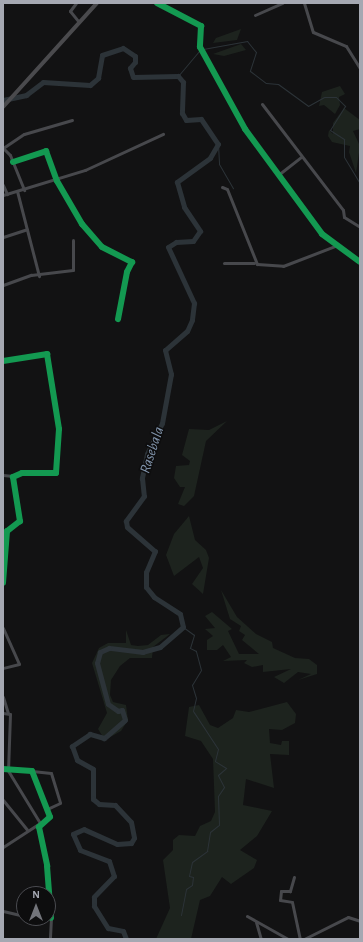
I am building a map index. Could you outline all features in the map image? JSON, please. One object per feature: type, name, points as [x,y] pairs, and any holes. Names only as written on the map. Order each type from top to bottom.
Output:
[{"type":"main road","points":[[3,107],[97,3]]},
{"type":"street","points":[[76,3],[70,11],[79,22]]},
{"type":"street","points":[[157,3],[199,25],[200,47],[245,129],[278,175],[335,246],[360,262]]},
{"type":"street","points":[[254,15],[282,3]]},
{"type":"street","points":[[304,3],[313,32],[346,46],[360,68]]},
{"type":"street","points":[[262,104],[343,210],[344,217],[360,227]]},
{"type":"street","points":[[24,190],[13,162],[3,148],[24,134],[72,120]]},
{"type":"street","points":[[3,184],[5,194],[57,181],[163,134]]},
{"type":"street","points":[[13,162],[46,150],[57,181],[97,242],[132,262],[127,272],[118,319]]},
{"type":"street","points":[[278,175],[301,157]]},
{"type":"street","points":[[222,187],[227,189],[254,263]]},
{"type":"street","points":[[17,191],[39,276]]},
{"type":"street","points":[[3,237],[27,230]]},
{"type":"street","points":[[3,286],[32,275],[39,276],[75,268],[73,240]]},
{"type":"street","points":[[224,263],[254,263],[283,266],[335,246]]},
{"type":"street","points":[[3,361],[41,354],[48,356],[59,429],[56,473],[13,476],[3,475]]},
{"type":"street","points":[[3,583],[7,531],[20,521],[13,476]]},
{"type":"street","points":[[3,628],[19,664],[3,668]]},
{"type":"street","points":[[3,697],[8,713],[11,734],[5,770],[40,823],[47,886]]},
{"type":"street","points":[[3,713],[8,713]]},
{"type":"street","points":[[5,770],[32,770],[50,773],[60,803],[47,809]]},
{"type":"street","points":[[3,847],[27,830],[50,818],[32,770]]},
{"type":"street","points":[[3,800],[27,830]]},
{"type":"street","points":[[294,877],[290,891],[281,891],[280,900],[292,902],[300,939]]},
{"type":"street","points":[[3,911],[16,914]]},
{"type":"street","points":[[247,916],[288,939]]},
{"type":"street","points":[[304,939],[348,917],[360,921]]},
{"type":"street","points":[[256,922],[261,939]]},
{"type":"street","points":[[50,939],[51,926]]},
{"type":"shaded area","points":[[241,29],[237,40],[213,43],[216,38]]},
{"type":"shaded area","points":[[241,44],[246,50],[224,56],[213,54]]},
{"type":"shaded area","points":[[340,86],[345,94],[339,97],[340,105],[335,114],[324,105],[319,106],[322,92]]},
{"type":"shaded area","points":[[344,108],[360,120],[360,129],[353,131],[360,146],[356,173],[349,152],[350,146],[332,142],[328,136],[329,130],[333,134],[333,123]]},
{"type":"shaded area","points":[[227,421],[206,441],[194,496],[184,506],[178,504],[185,487],[180,487],[174,478],[176,466],[189,465],[190,461],[182,455],[189,429],[209,430]]},
{"type":"shaded area","points":[[189,516],[195,540],[206,550],[209,558],[203,594],[192,584],[203,568],[199,557],[174,576],[166,555],[174,534]]},
{"type":"shaded area","points":[[221,590],[237,617],[256,634],[272,642],[273,648],[295,658],[309,659],[317,665],[317,674],[298,680],[311,674],[298,672],[284,683],[274,677],[291,669],[263,672],[263,665],[252,667],[244,663],[247,660],[223,661],[231,657],[223,645],[217,650],[207,650],[207,640],[213,636],[205,629],[215,628],[205,616],[212,612],[232,629],[228,631],[239,654],[259,654],[242,640],[245,635],[239,631],[241,626],[230,619]]},
{"type":"shaded area","points":[[126,630],[131,645],[138,646],[148,645],[161,635],[170,634],[153,647],[152,658],[130,658],[120,666],[111,680],[110,695],[113,702],[126,705],[128,720],[121,731],[105,740],[98,729],[107,713],[92,663],[99,648],[108,643],[126,643]]},
{"type":"shaded area","points":[[287,702],[296,714],[295,723],[282,730],[269,729],[270,743],[281,745],[282,741],[289,741],[289,755],[270,754],[274,788],[246,779],[243,805],[272,811],[257,836],[240,850],[257,860],[254,868],[231,884],[222,877],[210,896],[200,900],[191,939],[156,939],[170,908],[163,860],[173,850],[173,840],[179,835],[195,836],[200,826],[211,821],[215,812],[213,759],[201,741],[185,736],[189,707],[199,705],[210,725],[218,728],[233,718],[236,710],[249,712]]},
{"type":"waterway","points":[[203,49],[247,41],[256,52],[250,71],[266,83],[278,84],[308,106],[324,97],[336,97],[345,106],[330,130],[344,139],[344,157],[360,184]]},
{"type":"waterway","name":"Rasebala","points":[[3,100],[26,95],[43,82],[90,85],[98,78],[102,55],[123,48],[135,56],[135,62],[130,68],[133,77],[178,76],[183,82],[182,113],[186,120],[201,119],[218,144],[210,158],[177,182],[184,207],[200,231],[193,241],[176,242],[168,247],[194,303],[192,320],[187,331],[165,350],[171,374],[162,423],[147,454],[142,478],[144,496],[126,521],[127,527],[155,551],[146,572],[146,587],[154,597],[180,614],[183,627],[160,647],[143,652],[109,648],[100,652],[97,663],[108,704],[118,711],[122,710],[125,720],[104,738],[90,734],[72,746],[77,760],[93,769],[93,799],[99,804],[115,805],[131,822],[134,838],[131,843],[117,844],[84,829],[73,834],[80,850],[109,861],[114,876],[94,897],[94,906],[108,928],[123,931],[126,939]]},
{"type":"waterway","points":[[178,76],[200,50]]},
{"type":"waterway","points":[[218,144],[219,164],[233,188]]},
{"type":"waterway","points":[[181,915],[186,889],[192,885],[193,877],[189,876],[192,862],[207,851],[210,832],[219,825],[218,796],[224,787],[218,775],[226,768],[215,761],[218,749],[193,711],[196,698],[192,685],[201,670],[196,651],[190,648],[194,635],[183,627]]},
{"type":"cycle path","points":[[157,3],[201,26],[200,47],[245,129],[322,234],[360,262]]},
{"type":"cycle path","points":[[13,162],[46,151],[57,181],[82,224],[102,247],[132,262],[127,272],[118,319]]},
{"type":"cycle path","points":[[3,361],[47,354],[59,429],[56,473],[22,473],[13,477],[20,521],[7,531],[3,583]]},
{"type":"cycle path","points":[[3,769],[32,771],[50,817],[39,827],[47,866],[49,886]]}]
